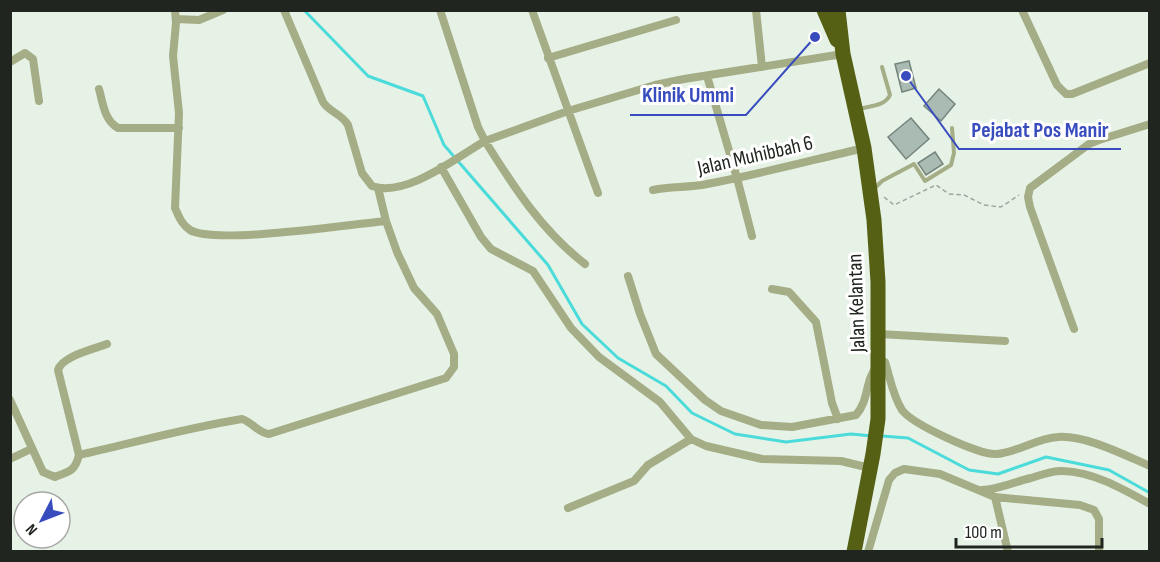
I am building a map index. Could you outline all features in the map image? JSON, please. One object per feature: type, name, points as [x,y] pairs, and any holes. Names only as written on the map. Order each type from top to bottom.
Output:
[{"type":"highway","name":"Jalan Kelantan","points":[[824,10],[843,54]]},
{"type":"highway","name":"Jalan Kelantan","points":[[838,10],[843,54],[864,148],[878,282],[878,419],[854,552]]},
{"type":"street","points":[[223,10],[199,20],[176,15],[173,56],[179,113],[175,208],[181,223],[191,231],[205,236],[265,234],[386,221]]},
{"type":"street","points":[[284,10],[323,102],[329,110],[345,119],[362,173],[367,180],[382,188],[404,185],[445,165],[485,141],[568,111],[655,86],[843,54]]},
{"type":"street","points":[[440,10],[478,127],[485,141],[521,197],[551,233],[585,264]]},
{"type":"street","points":[[532,10],[598,193]]},
{"type":"street","points":[[756,10],[762,68]]},
{"type":"street","points":[[1022,10],[1057,85],[1066,94],[1072,94],[1149,63]]},
{"type":"street","points":[[548,58],[676,21]]},
{"type":"street","points":[[10,62],[25,53],[33,59],[39,101]]},
{"type":"street","points":[[707,76],[752,236]]},
{"type":"street","points":[[99,89],[107,117],[111,124],[118,128],[178,128]]},
{"type":"street","points":[[1074,329],[1030,207],[1028,196],[1030,188],[1089,144],[1149,124]]},
{"type":"street","name":"Jalan Muhibbah 6","points":[[653,190],[674,186],[686,189],[864,148]]},
{"type":"street","points":[[445,165],[481,237],[491,249],[533,271],[571,328],[599,357],[660,402],[691,439],[706,446],[762,459],[872,461]]},
{"type":"street","points":[[79,455],[144,440],[167,432],[242,419],[269,434],[446,378],[454,367],[454,354],[434,309],[414,288],[397,252],[386,221],[382,188]]},
{"type":"street","points":[[628,276],[656,354],[705,400],[721,411],[761,425],[792,427],[856,415],[862,409],[870,374],[879,362],[885,362],[897,400],[904,412],[912,419],[970,448],[998,454],[1057,436],[1073,437],[1149,466]]},
{"type":"street","points":[[772,289],[789,292],[816,322],[832,403],[838,419]]},
{"type":"street","points":[[879,334],[1005,342]]},
{"type":"street","points":[[10,400],[43,472],[55,477],[74,469],[79,455],[58,370],[67,359],[107,344]]},
{"type":"street","points":[[568,508],[627,484],[640,476],[648,465],[691,439]]},
{"type":"street","points":[[10,459],[31,448]]},
{"type":"street","points":[[868,552],[889,480],[895,473],[904,469],[940,474],[995,497],[1080,505],[1094,510],[1099,519],[1099,552]]},
{"type":"street","points":[[979,490],[990,490],[1000,485],[1062,471],[1115,485],[1149,504]]},
{"type":"street","points":[[995,497],[1008,552]]},
{"type":"lane","points":[[857,109],[882,103],[888,99],[890,95],[882,66]]},
{"type":"lane","points":[[870,193],[882,181],[914,165],[925,181],[951,165],[954,153],[952,128]]},
{"type":"path","points":[[870,193],[881,196],[894,205],[936,185],[949,194],[964,195],[984,205],[1001,207],[1030,188]]},
{"type":"building","points":[[909,61],[916,88],[902,92],[895,64]]},
{"type":"building","points":[[939,89],[955,104],[941,121],[924,106]]},
{"type":"building","points":[[911,118],[929,139],[906,159],[888,137]]},
{"type":"building","points":[[935,152],[943,164],[926,175],[918,163]]},
{"type":"waterway","points":[[304,10],[368,76],[423,96],[444,145],[548,265],[582,324],[618,358],[666,386],[692,413],[735,434],[786,442],[851,434],[872,436]]},
{"type":"waterway","points":[[882,436],[908,438],[969,470],[998,474],[1046,457],[1109,470],[1150,493]]},
{"type":"place","name":"Klinik Ummi","points":[[815,37]]},
{"type":"place","name":"Pejabat Pos Manir","points":[[906,76]]}]
